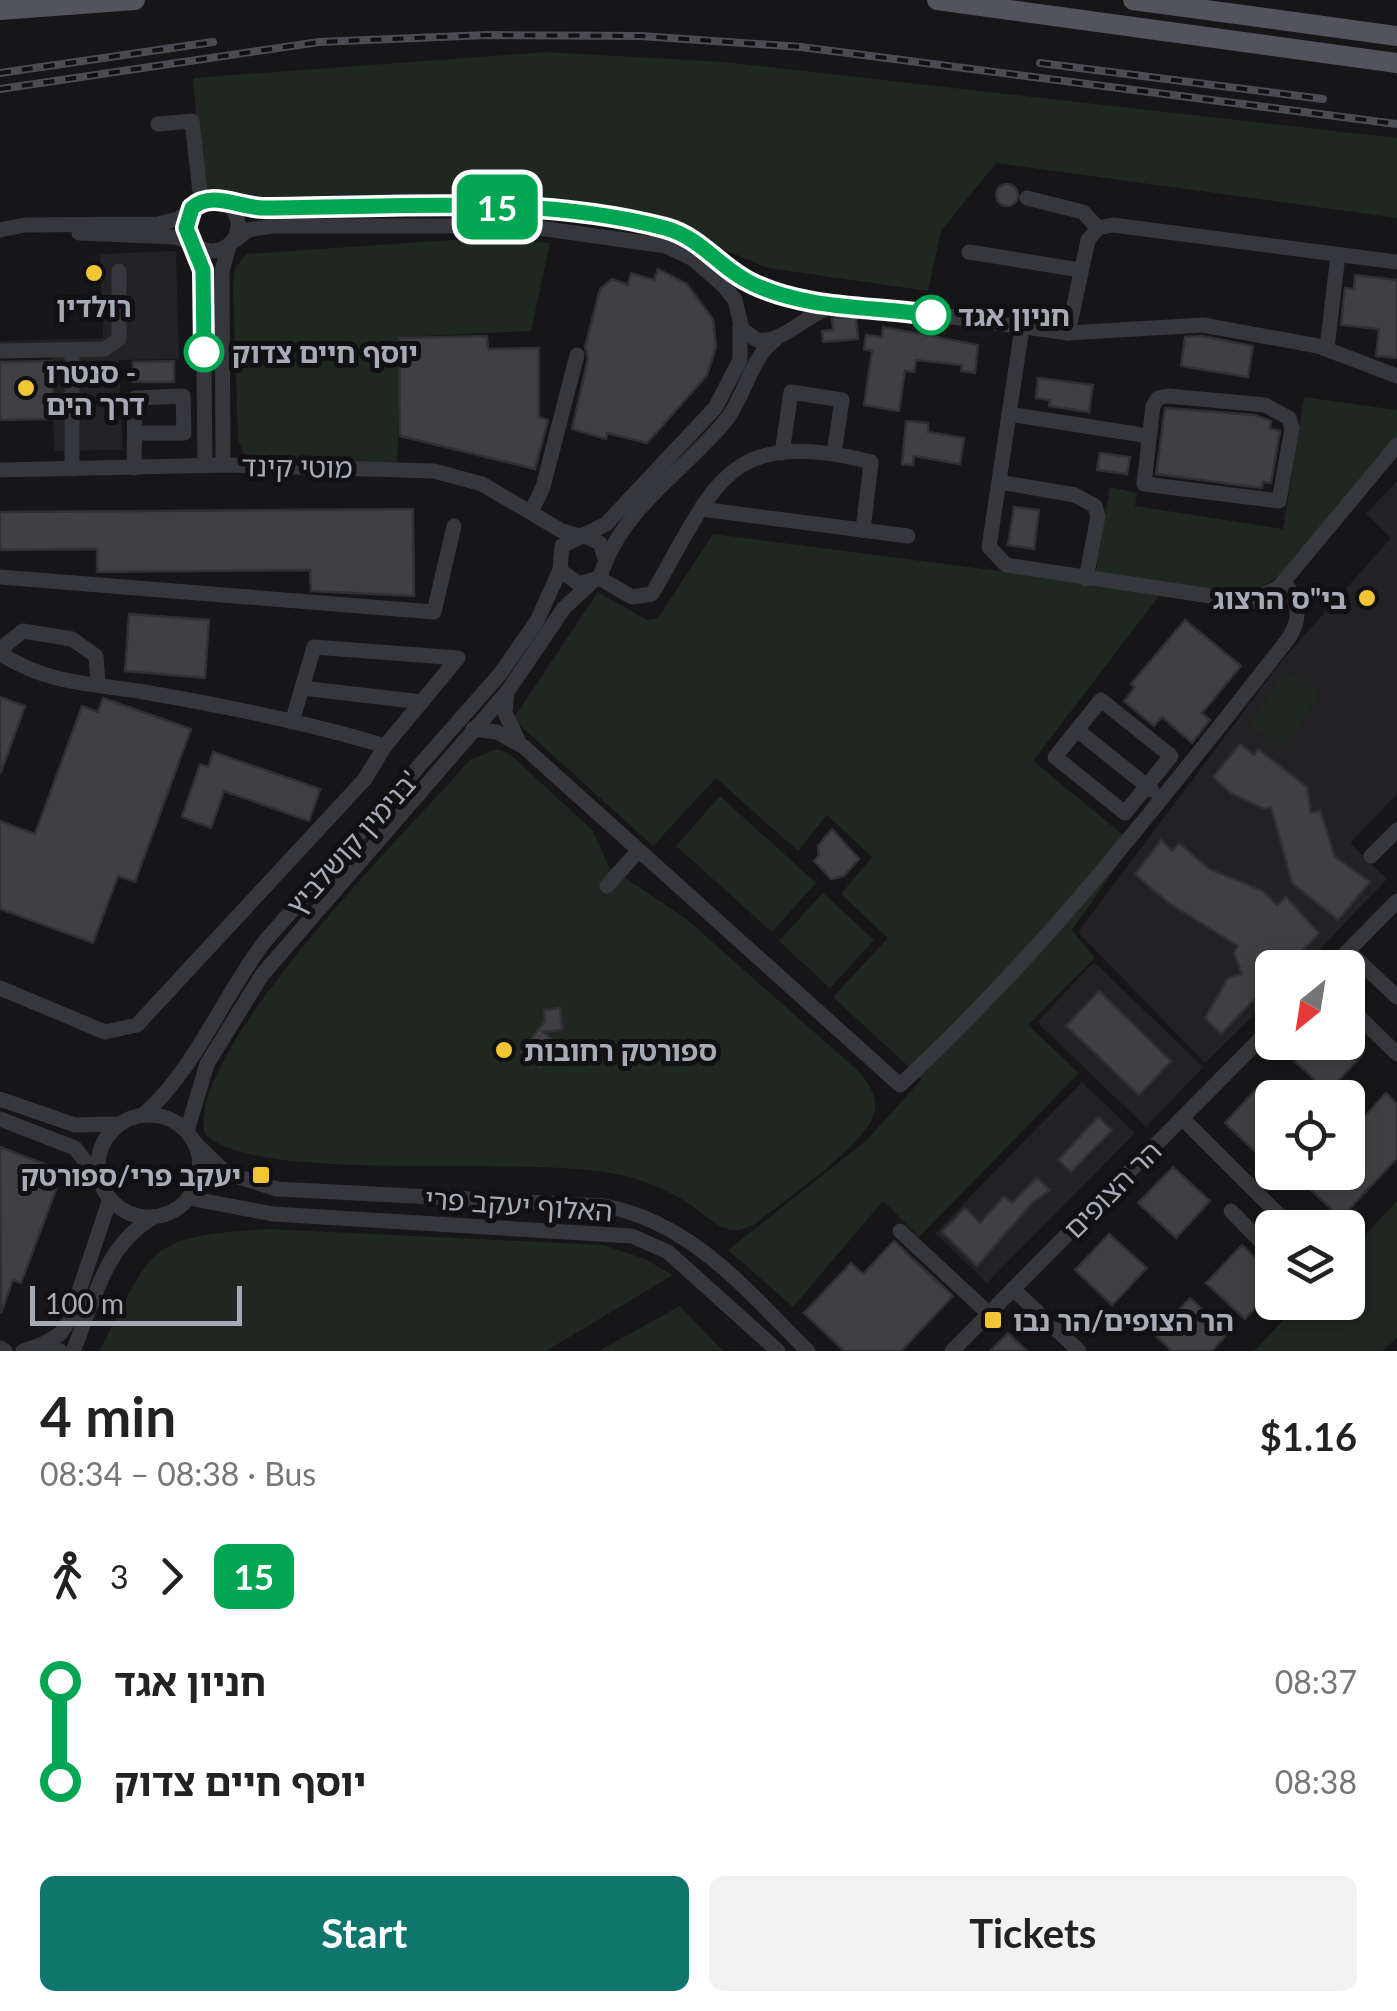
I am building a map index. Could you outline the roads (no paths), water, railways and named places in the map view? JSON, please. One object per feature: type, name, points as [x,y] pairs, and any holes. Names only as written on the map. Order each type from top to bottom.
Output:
[{"type":"main road","points":[[6,10],[135,0]]},
{"type":"main road","points":[[938,0],[1397,63]]},
{"type":"main road","points":[[1133,0],[1397,36]]},
{"type":"street","points":[[158,124],[192,120],[197,205],[186,228],[203,270],[205,466]]},
{"type":"street","points":[[1026,198],[1084,212],[1098,228]]},
{"type":"street","points":[[222,201],[238,218],[222,268],[223,465]]},
{"type":"street","points":[[782,333],[756,340],[739,320],[727,290],[692,258],[666,246],[620,237],[525,226],[263,226],[214,252],[168,237],[0,230],[25,225],[158,224],[178,219],[197,205],[222,201],[256,208],[524,208],[618,219],[687,236],[745,280],[798,300],[1068,334],[1203,325],[1326,348],[1397,376]]},
{"type":"street","points":[[1068,334],[1088,240],[1098,228],[1113,224],[1397,262]]},
{"type":"street","points":[[969,252],[1080,270]]},
{"type":"street","points":[[1326,348],[1338,254]]},
{"type":"street","points":[[0,350],[104,349],[119,339],[119,271]]},
{"type":"street","points":[[771,290],[748,294],[739,320],[740,360],[715,408],[606,524],[560,549],[560,570],[575,583],[595,580],[632,598],[652,594],[701,509],[730,469],[782,453],[834,453],[871,462],[863,530]]},
{"type":"street","points":[[771,290],[790,309],[782,333]]},
{"type":"street","points":[[595,580],[620,534],[725,421],[763,350],[812,314],[841,305]]},
{"type":"street","points":[[1022,328],[989,547],[1006,565],[1250,602],[1264,597],[1284,581],[1397,445]]},
{"type":"street","points":[[72,350],[72,470]]},
{"type":"street","points":[[530,512],[543,487],[578,355]]},
{"type":"street","points":[[782,453],[792,392],[842,400],[834,453]]},
{"type":"street","points":[[1158,398],[1265,406],[1280,411],[1292,428],[1279,501],[1144,484],[1149,436],[1158,398]]},
{"type":"street","points":[[1009,414],[1149,436]]},
{"type":"street","points":[[134,433],[134,468]]},
{"type":"street","name":"מוטי קינד","points":[[0,470],[223,465],[434,471],[482,484],[581,536]]},
{"type":"street","points":[[999,482],[1088,499],[1098,516],[1086,579]]},
{"type":"street","points":[[701,509],[908,536]]},
{"type":"street","points":[[0,577],[434,612],[454,526]]},
{"type":"street","points":[[581,536],[602,545],[606,561]]},
{"type":"street","name":"בנימין קושלביץ'","points":[[143,1115],[167,1094],[232,986],[266,940],[500,674],[537,622],[560,570]]},
{"type":"street","name":"בנימין קושלביץ'","points":[[191,1137],[207,1064],[262,975],[507,692],[564,608],[595,580]]},
{"type":"street","points":[[474,729],[498,732],[524,747],[900,1084],[1019,970],[1163,799],[1296,627],[1298,606],[1284,581]]},
{"type":"street","points":[[98,685],[96,656],[72,639],[22,631],[4,646],[4,656],[39,676],[292,722],[384,746]]},
{"type":"street","points":[[0,988],[105,1032],[137,1024],[365,779],[384,746],[458,658],[314,647],[292,722]]},
{"type":"street","points":[[302,688],[422,702]]},
{"type":"street","points":[[507,692],[505,713],[524,747]]},
{"type":"street","points":[[1101,700],[1171,756],[1125,813],[1055,757],[1077,730],[1101,700]]},
{"type":"street","points":[[1077,730],[1163,799]]},
{"type":"street","points":[[1371,856],[1397,830]]},
{"type":"street","points":[[607,886],[638,851]]},
{"type":"street","points":[[1349,950],[1397,900]]},
{"type":"street","points":[[1365,967],[1397,996]]},
{"type":"street","points":[[1365,1023],[1397,1054]]},
{"type":"street","name":"הר הצופים","points":[[952,1351],[1255,1044]]},
{"type":"street","points":[[0,1099],[91,1128],[109,1128],[143,1115],[167,1118],[191,1137],[200,1166],[189,1198],[174,1211],[154,1217],[126,1234],[112,1256],[73,1351]]},
{"type":"street","points":[[1182,1118],[1274,1210]]},
{"type":"street","points":[[0,1119],[76,1148],[110,1199],[130,1214],[154,1217]]},
{"type":"street","points":[[100,1181],[101,1146],[125,1120]]},
{"type":"street","name":"האלוף יעקב פרי","points":[[191,1137],[226,1173],[277,1189],[605,1206],[638,1214],[704,1251],[808,1351]]},
{"type":"street","name":"האלוף יעקב פרי","points":[[189,1198],[273,1214],[632,1236],[678,1261],[778,1351]]},
{"type":"street","points":[[23,1351],[60,1334],[69,1321],[110,1199]]},
{"type":"street","points":[[1231,1211],[1255,1236]]},
{"type":"street","points":[[900,1231],[989,1314]]},
{"type":"street","points":[[1013,1289],[1080,1351]]},
{"type":"street","points":[[43,1344],[60,1351]]},
{"type":"railway","points":[[0,89],[319,42],[487,35],[641,36],[801,47],[1397,124]]},
{"type":"railway","points":[[0,73],[213,42]]},
{"type":"railway","points":[[1040,63],[1323,99]]},
{"type":"place","name":"רולדין","points":[[94,273]]},
{"type":"place","name":"חניון אגד","points":[[931,315]]},
{"type":"place","name":"יוסף חיים צדוק","points":[[204,352]]},
{"type":"place","name":"סנטרו - דרך הים","points":[[26,388]]},
{"type":"place","name":"בי\"ס הרצוג","points":[[1367,598]]},
{"type":"place","name":"ספורטק רחובות","points":[[504,1050]]},
{"type":"place","name":"יעקב פרי/ספורטק","points":[[261,1175]]},
{"type":"place","name":"הר הצופים/הר נבו","points":[[993,1320]]}]
